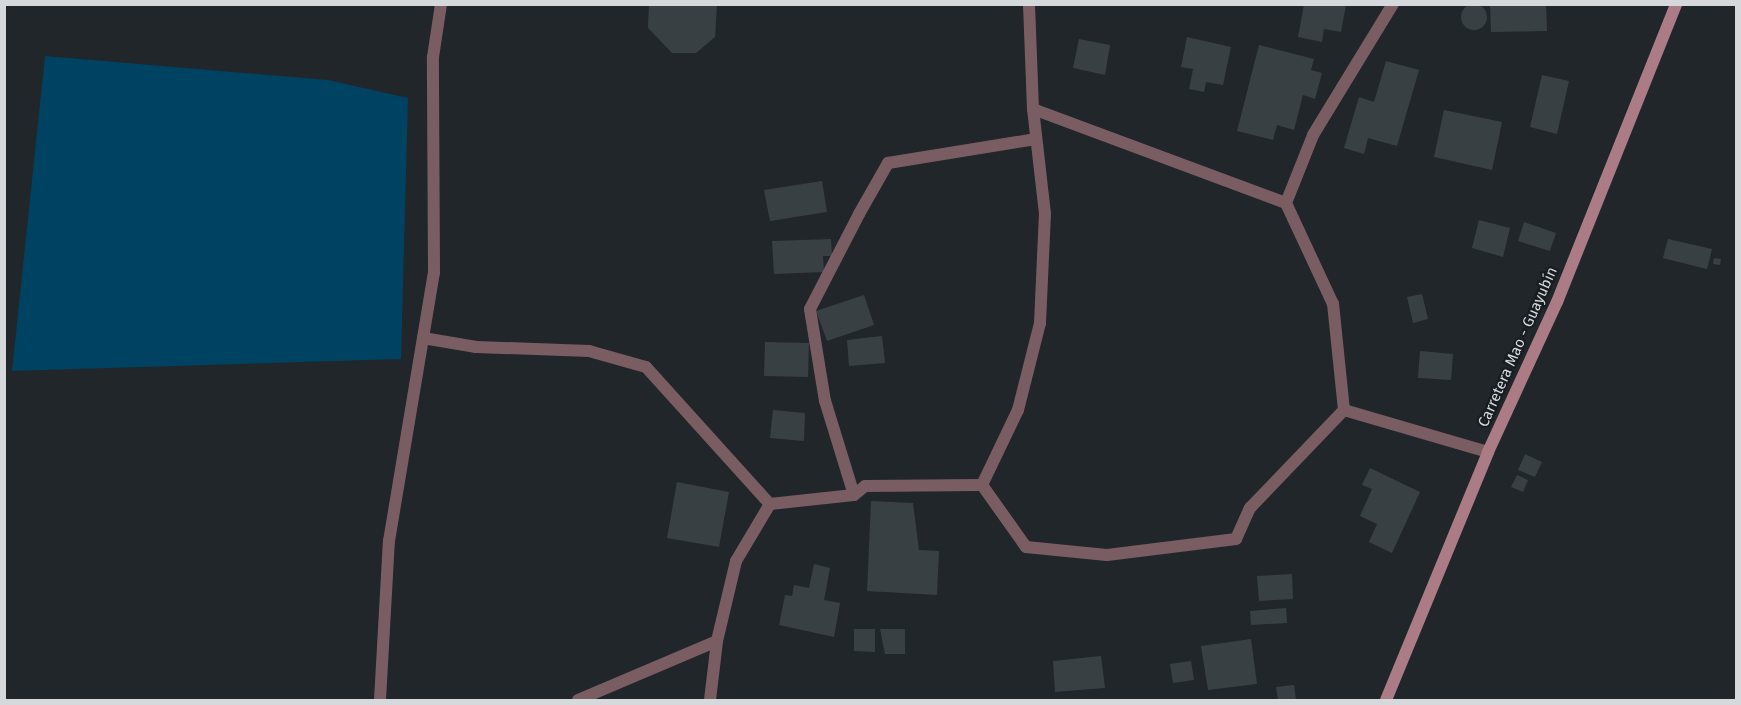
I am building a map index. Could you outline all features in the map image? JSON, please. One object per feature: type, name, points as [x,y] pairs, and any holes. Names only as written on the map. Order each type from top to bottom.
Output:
[{"type":"main road","name":"Carretera Mao - Guayubín","points":[[1386,700],[1488,452],[1557,302],[1676,4]]},
{"type":"street","points":[[380,700],[389,541],[434,273],[433,57],[441,4]]},
{"type":"street","points":[[982,484],[1018,410],[1040,323],[1045,214],[1033,109],[1029,4]]},
{"type":"street","points":[[1286,203],[1313,135],[1394,4]]},
{"type":"street","points":[[982,484],[1026,547],[1107,555],[1236,539],[1250,508],[1344,410],[1333,304],[1286,203],[1033,109]]},
{"type":"street","points":[[854,495],[825,401],[810,309],[888,163],[1036,139]]},
{"type":"street","points":[[423,339],[476,347],[589,351],[646,367],[770,504]]},
{"type":"street","points":[[1344,410],[1488,452]]},
{"type":"street","points":[[770,504],[854,495],[865,486],[982,484]]},
{"type":"street","points":[[710,700],[717,641],[736,561],[770,504]]},
{"type":"street","points":[[578,700],[717,641]]},
{"type":"shaded area","points":[[45,56],[328,80],[408,98],[401,359],[12,371]]},
{"type":"building","points":[[649,4],[717,4],[715,37],[696,53],[672,53],[648,28]]},
{"type":"building","points":[[1474,4],[1483,8],[1487,17],[1483,26],[1474,30],[1465,26],[1461,17],[1465,8]]},
{"type":"building","points":[[1490,4],[1546,4],[1547,31],[1491,32]]},
{"type":"building","points":[[1304,5],[1346,5],[1341,32],[1324,29],[1322,42],[1298,37]]},
{"type":"building","points":[[1187,37],[1231,47],[1223,85],[1206,82],[1204,92],[1189,89],[1193,69],[1181,67]]},
{"type":"building","points":[[1079,39],[1110,45],[1105,75],[1073,68]]},
{"type":"building","points":[[1259,45],[1314,59],[1311,70],[1322,73],[1315,99],[1303,95],[1294,130],[1277,125],[1273,140],[1237,131]]},
{"type":"building","points":[[1386,61],[1419,70],[1397,146],[1368,138],[1364,154],[1344,148],[1359,97],[1374,102]]},
{"type":"building","points":[[1542,75],[1569,81],[1557,134],[1530,127]]},
{"type":"building","points":[[1444,110],[1502,122],[1492,170],[1434,157]]},
{"type":"building","points":[[822,181],[827,212],[770,221],[764,190]]},
{"type":"building","points":[[1479,220],[1510,228],[1503,257],[1472,248]]},
{"type":"building","points":[[1524,222],[1556,233],[1550,251],[1518,241]]},
{"type":"building","points":[[831,239],[832,256],[823,256],[824,272],[774,274],[772,241]]},
{"type":"building","points":[[1668,239],[1712,249],[1707,269],[1663,258]]},
{"type":"building","points":[[1714,258],[1721,259],[1720,265],[1713,264]]},
{"type":"building","points":[[1422,294],[1428,319],[1413,323],[1407,297]]},
{"type":"building","points":[[864,295],[874,325],[827,341],[816,311]]},
{"type":"building","points":[[882,336],[885,363],[849,366],[847,340]]},
{"type":"building","points":[[765,342],[809,343],[808,377],[764,376]]},
{"type":"building","points":[[1420,351],[1453,354],[1451,380],[1418,378]]},
{"type":"building","points":[[773,410],[805,413],[804,441],[770,438]]},
{"type":"building","points":[[1525,454],[1542,462],[1535,477],[1518,470]]},
{"type":"building","points":[[1370,468],[1420,492],[1392,553],[1369,542],[1377,524],[1360,516],[1372,489],[1362,485]]},
{"type":"building","points":[[1517,475],[1528,480],[1523,492],[1511,487]]},
{"type":"building","points":[[677,482],[729,492],[719,547],[667,538]]},
{"type":"building","points":[[871,501],[913,503],[919,550],[939,551],[937,595],[867,591]]},
{"type":"building","points":[[814,564],[830,568],[824,600],[840,603],[834,637],[779,625],[785,595],[792,596],[794,585],[809,588]]},
{"type":"building","points":[[1292,574],[1293,599],[1259,601],[1257,576]]},
{"type":"building","points":[[1286,608],[1287,623],[1251,625],[1250,611]]},
{"type":"building","points":[[854,629],[875,629],[875,652],[854,651]]},
{"type":"building","points":[[880,629],[905,629],[905,654],[885,654]]},
{"type":"building","points":[[1251,639],[1257,684],[1208,690],[1201,646]]},
{"type":"building","points":[[1101,656],[1105,688],[1055,692],[1053,661]]},
{"type":"building","points":[[1191,661],[1194,680],[1173,683],[1170,664]]},
{"type":"building","points":[[1294,685],[1296,700],[1278,700],[1276,687]]}]
